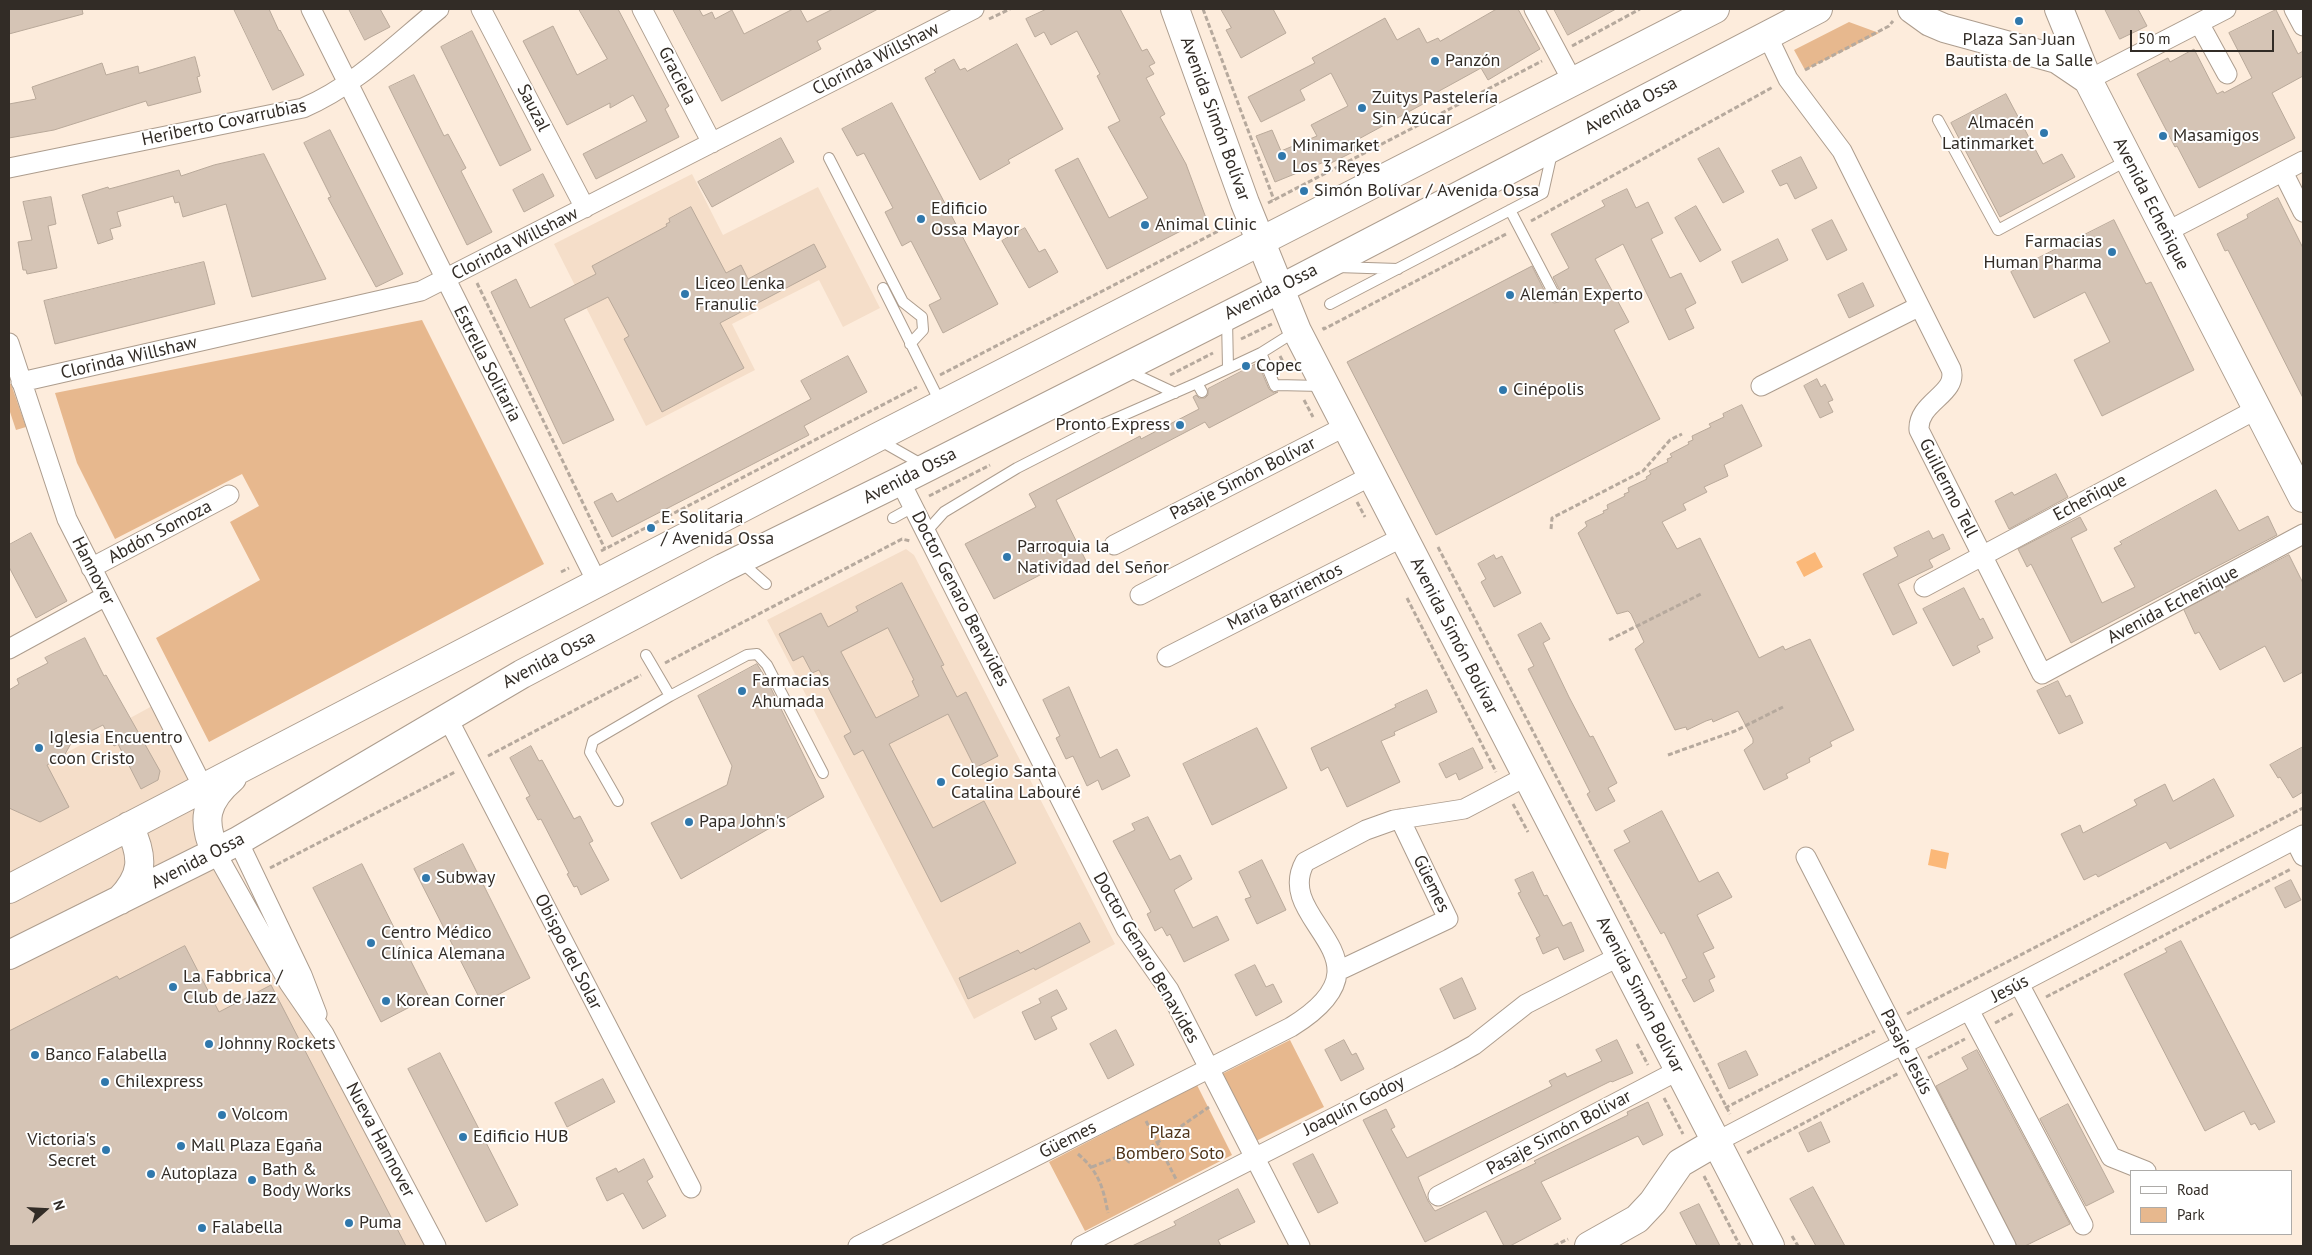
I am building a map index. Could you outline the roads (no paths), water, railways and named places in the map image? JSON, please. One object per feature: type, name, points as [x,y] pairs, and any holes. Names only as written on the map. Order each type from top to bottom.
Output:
[{"type":"main road","name":"Avenida Simón Bolívar","points":[[1175,9],[1261,242],[1280,289],[1302,322],[1325,386],[1770,1246]]},
{"type":"main road","points":[[9,889],[876,438],[1714,9]]},
{"type":"main road","name":"Avenida Ossa","points":[[9,955],[227,847],[342,782],[446,717],[522,674],[739,560],[1280,289],[1818,9]]},
{"type":"main road","points":[[2059,9],[2088,80]]},
{"type":"main road","name":"Avenida Echeñique","points":[[1905,12],[1944,28],[2057,59],[2088,80],[2303,498]]},
{"type":"main road","points":[[227,847],[210,840],[206,812],[220,789],[242,769]]},
{"type":"main road","points":[[120,900],[135,881],[140,862],[139,847],[129,826]]},
{"type":"main road","points":[[1589,1246],[1637,1219],[1653,1202],[1680,1164],[1716,1142]]},
{"type":"street","name":"Estrella Solitaria","points":[[311,9],[598,584]]},
{"type":"street","name":"Heriberto Covarrubias","points":[[9,168],[303,108],[324,99],[347,84],[438,9]]},
{"type":"street","name":"Sauzal","points":[[482,9],[585,208]]},
{"type":"street","name":"Graciela","points":[[642,9],[712,143]]},
{"type":"street","name":"Clorinda Willshaw","points":[[21,382],[421,291],[974,9]]},
{"type":"street","points":[[1534,9],[1573,82]]},
{"type":"street","points":[[2088,80],[2226,9]]},
{"type":"street","points":[[2294,9],[2303,26]]},
{"type":"street","points":[[2199,23],[2227,74]]},
{"type":"street","name":"Guillermo Tell","points":[[1767,35],[1788,78],[1842,152],[1952,373],[1950,384],[1922,413],[1919,420],[1919,430],[2042,674]]},
{"type":"street","points":[[2166,232],[2303,161]]},
{"type":"street","points":[[2283,172],[2303,212]]},
{"type":"street","points":[[1761,386],[1918,307]]},
{"type":"street","name":"Hannover","points":[[9,343],[67,519],[204,788]]},
{"type":"street","name":"Echeñique","points":[[1924,587],[2257,409]]},
{"type":"street","name":"Pasaje Simón Bolívar","points":[[1114,545],[1346,426]]},
{"type":"street","points":[[1140,596],[1371,476]]},
{"type":"street","name":"Doctor Genaro Benavides","points":[[900,481],[913,507],[919,536],[1126,929],[1169,990],[1300,1246]]},
{"type":"street","name":"Abdón Somoza","points":[[91,568],[230,496]]},
{"type":"street","name":"Avenida Echeñique","points":[[2042,674],[2303,534]]},
{"type":"street","name":"María Barrientos","points":[[1167,657],[1403,537]]},
{"type":"street","points":[[9,648],[106,596]]},
{"type":"street","name":"Obispo del Solar","points":[[446,717],[691,1188]]},
{"type":"street","points":[[1338,971],[1334,956],[1303,896],[1300,880],[1301,869],[1305,862],[1366,830],[1400,819],[1464,809],[1527,776]]},
{"type":"street","name":"Güemes","points":[[858,1246],[1208,1069],[1312,1014],[1329,996],[1336,984],[1338,971],[1448,919],[1400,819]]},
{"type":"street","name":"Jesús","points":[[1716,1142],[2019,984],[2300,844]]},
{"type":"street","name":"Nueva Hannover","points":[[227,847],[257,882],[302,975],[324,1034]]},
{"type":"street","name":"Nueva Hannover","points":[[227,847],[289,983],[324,1034],[436,1246]]},
{"type":"street","name":"Pasaje Jesús","points":[[1806,858],[2006,1246]]},
{"type":"street","name":"Joaquín Godoy","points":[[1081,1246],[1474,1045],[1526,1004],[1620,956]]},
{"type":"street","points":[[2019,984],[2111,1157],[2144,1170]]},
{"type":"street","points":[[1970,1010],[2083,1225]]},
{"type":"street","name":"Pasaje Simón Bolívar","points":[[1438,1196],[1679,1070]]},
{"type":"lane","points":[[1938,120],[1998,230],[2129,160]]},
{"type":"lane","points":[[1330,304],[1543,193],[1553,147]]},
{"type":"lane","points":[[829,158],[903,302],[922,317],[923,330],[910,344]]},
{"type":"lane","points":[[1510,210],[1555,296]]},
{"type":"lane","points":[[1321,267],[1399,268]]},
{"type":"lane","points":[[883,288],[941,405]]},
{"type":"lane","points":[[1227,315],[1228,368]]},
{"type":"lane","points":[[919,536],[944,512],[1017,468],[1101,425],[1175,393],[1199,387],[1228,368],[1261,353],[1302,322]]},
{"type":"lane","points":[[1261,353],[1275,386],[1325,386]]},
{"type":"lane","points":[[1122,368],[1175,393]]},
{"type":"lane","points":[[876,438],[928,467]]},
{"type":"lane","points":[[894,518],[913,507]]},
{"type":"lane","points":[[739,560],[766,584]]},
{"type":"lane","points":[[618,800],[590,752],[593,741],[670,696],[747,655],[757,654],[767,665],[823,773]]},
{"type":"lane","points":[[646,655],[670,696]]},
{"type":"place","name":"Plaza San Juan Bautista de la Salle","points":[[2019,21]]},
{"type":"place","name":"Panzón","points":[[1435,61]]},
{"type":"place","name":"Zuitys Pastelería Sin Azúcar","points":[[1362,108]]},
{"type":"place","name":"Almacén Latinmarket","points":[[2044,133]]},
{"type":"place","name":"Masamigos","points":[[2163,136]]},
{"type":"place","name":"Minimarket Los 3 Reyes","points":[[1282,156]]},
{"type":"place","name":"Simón Bolívar / Avenida Ossa","points":[[1304,191]]},
{"type":"place","name":"Edificio Ossa Mayor","points":[[921,219]]},
{"type":"place","name":"Animal Clinic","points":[[1145,225]]},
{"type":"place","name":"Farmacias Human Pharma","points":[[2112,252]]},
{"type":"place","name":"Liceo Lenka Franulic","points":[[685,294]]},
{"type":"place","name":"Alemán Experto","points":[[1510,295]]},
{"type":"place","name":"Copec","points":[[1246,366]]},
{"type":"place","name":"Cinépolis","points":[[1503,390]]},
{"type":"place","name":"Pronto Express","points":[[1180,425]]},
{"type":"place","name":"E. Solitaria / Avenida Ossa","points":[[651,528]]},
{"type":"place","name":"Parroquia la Natividad del Señor","points":[[1007,557]]},
{"type":"place","name":"Farmacias Ahumada","points":[[742,691]]},
{"type":"place","name":"Iglesia Encuentro coon Cristo","points":[[39,748]]},
{"type":"place","name":"Colegio Santa Catalina Labouré","points":[[941,782]]},
{"type":"place","name":"Papa John's","points":[[689,822]]},
{"type":"place","name":"Subway","points":[[426,878]]},
{"type":"place","name":"Centro Médico Clínica Alemana","points":[[371,943]]},
{"type":"place","name":"La Fabbrica / Club de Jazz","points":[[173,987]]},
{"type":"place","name":"Korean Corner","points":[[386,1001]]},
{"type":"place","name":"Johnny Rockets","points":[[209,1044]]},
{"type":"place","name":"Banco Falabella","points":[[35,1055]]},
{"type":"place","name":"Chilexpress","points":[[105,1082]]},
{"type":"place","name":"Volcom","points":[[222,1115]]},
{"type":"place","name":"Edificio HUB","points":[[463,1137]]},
{"type":"place","name":"Mall Plaza Egaña","points":[[181,1146]]},
{"type":"place","name":"Victoria's Secret","points":[[106,1150]]},
{"type":"place","name":"Autoplaza","points":[[151,1174]]},
{"type":"place","name":"Bath & Body Works","points":[[252,1180]]},
{"type":"place","name":"Puma","points":[[349,1223]]},
{"type":"place","name":"Falabella","points":[[202,1228]]},
{"type":"park label","name":"Plaza Bombero Soto","points":[[1170,1143]]}]
